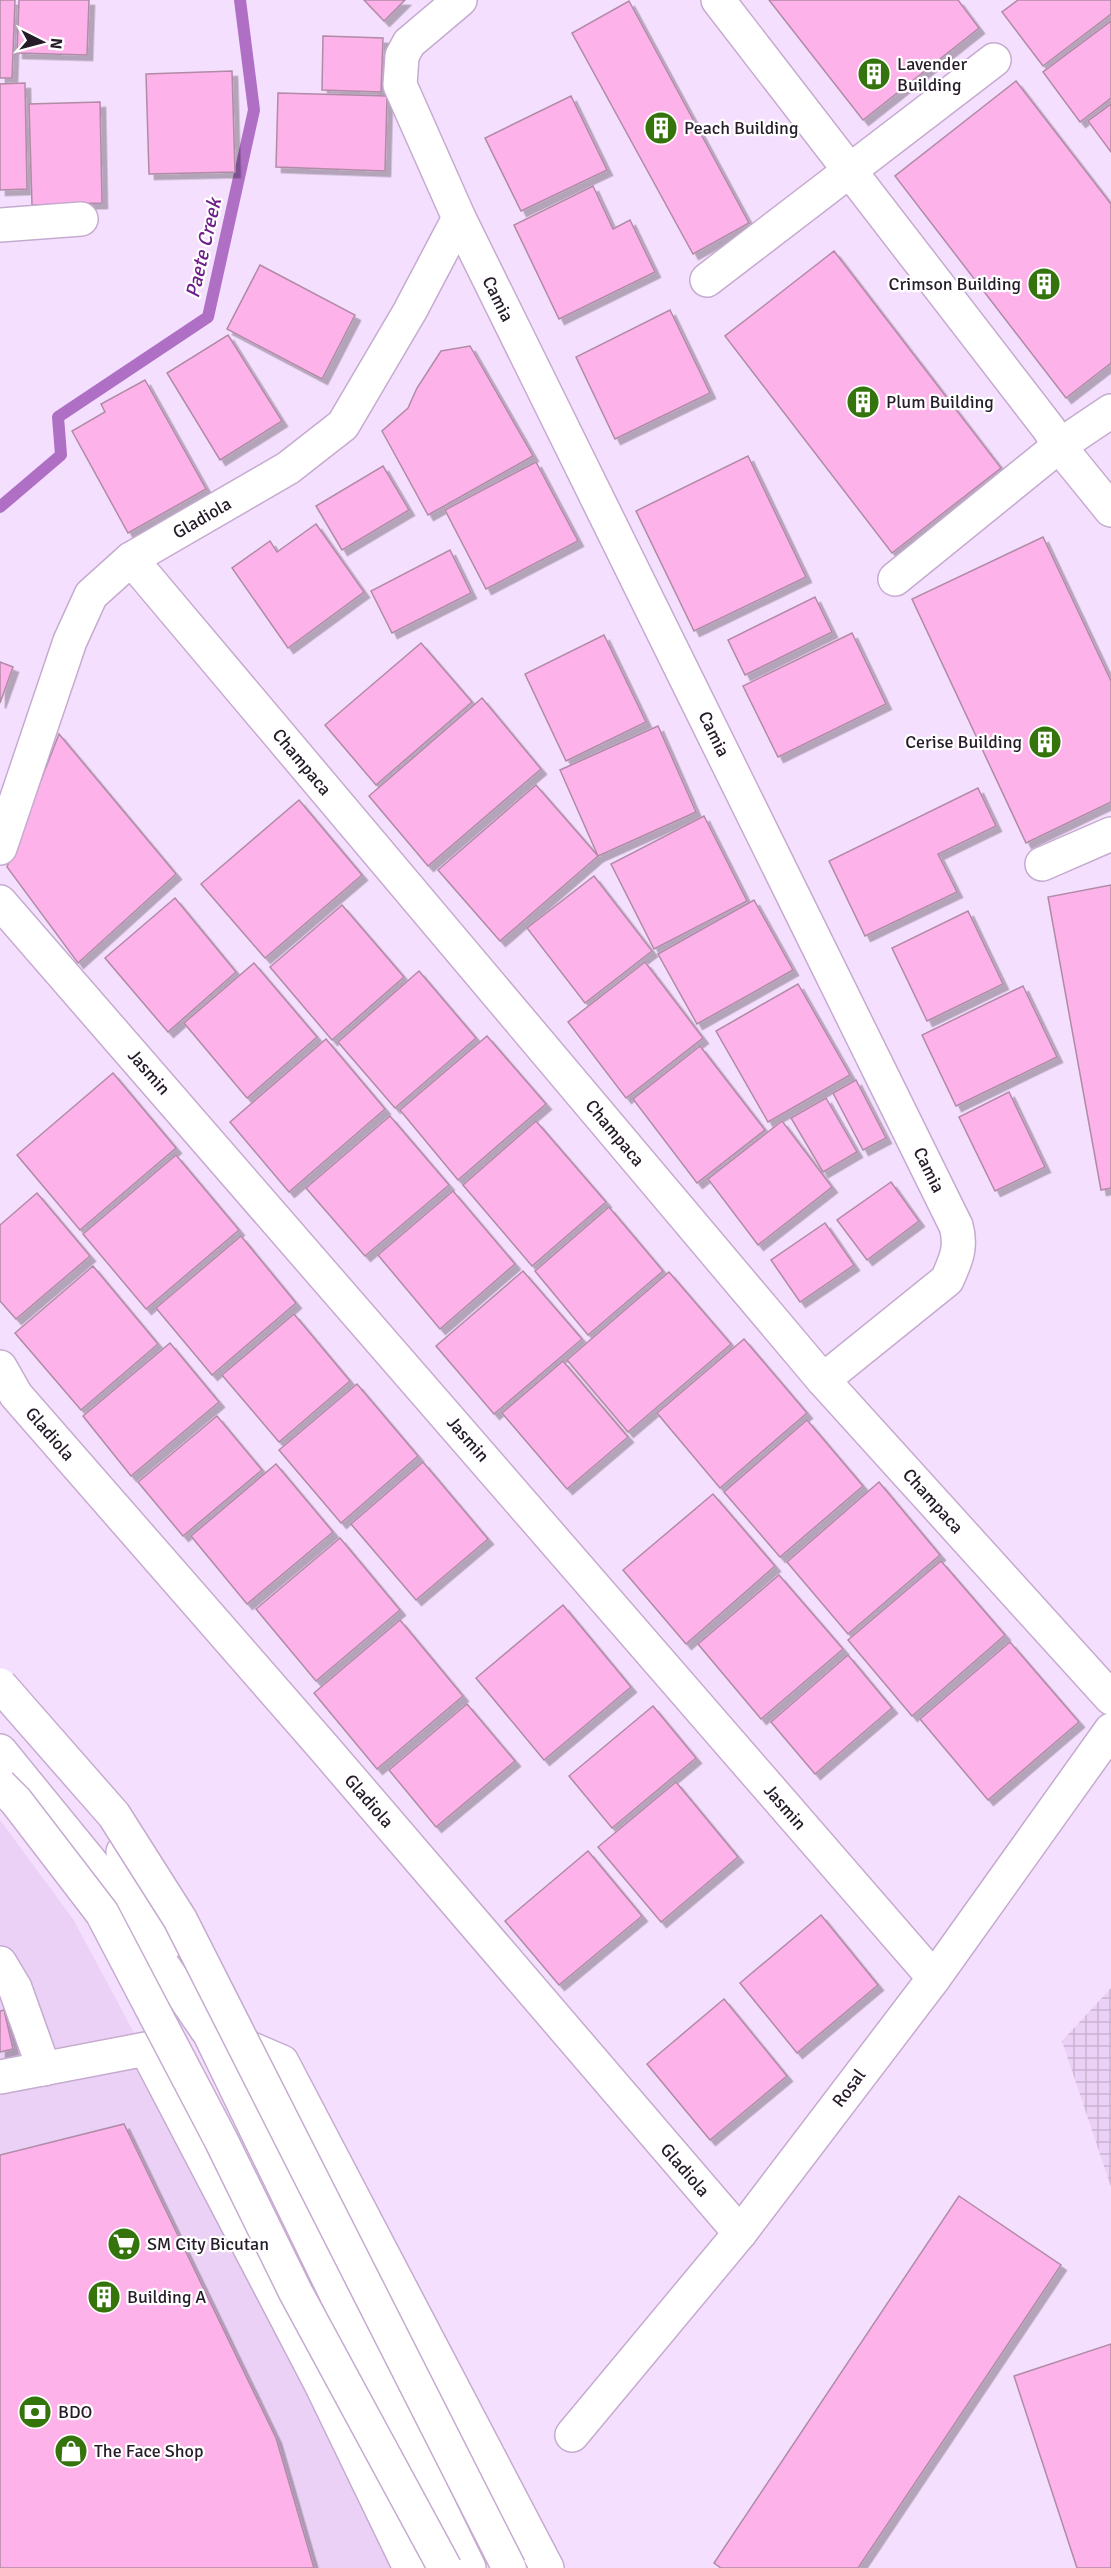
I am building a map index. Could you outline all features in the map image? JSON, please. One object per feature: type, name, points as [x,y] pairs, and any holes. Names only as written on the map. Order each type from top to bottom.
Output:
[{"type":"main road","name":"Camia","points":[[460,0],[409,43],[402,56],[400,85],[459,218],[956,1226],[960,1240],[947,1280],[823,1380]]},
{"type":"main road","points":[[718,0],[1059,446],[1111,510]]},
{"type":"main road","points":[[707,280],[851,172],[994,60]]},
{"type":"main road","name":"Gladiola","points":[[0,848],[70,641],[91,595],[131,559],[288,468],[343,425],[410,311],[459,218]]},
{"type":"main road","points":[[0,225],[81,219]]},
{"type":"main road","points":[[895,579],[1059,446],[1111,411]]},
{"type":"main road","name":"Champaca","points":[[131,559],[823,1380],[1111,1698]]},
{"type":"main road","points":[[1042,864],[1111,834]]},
{"type":"main road","name":"Jasmin","points":[[0,902],[934,1978]]},
{"type":"main road","name":"Gladiola","points":[[0,1367],[16,1395],[325,1749],[740,2233]]},
{"type":"main road","points":[[0,1685],[114,1815],[180,1919],[509,2568]]},
{"type":"main road","points":[[0,1701],[126,1856],[462,2566]]},
{"type":"main road","name":"Rosal","points":[[572,2435],[740,2233],[934,1978],[1111,1730]]},
{"type":"main road","points":[[0,1751],[102,1876],[207,2030],[282,2062],[547,2568]]},
{"type":"main road","points":[[0,1785],[16,1801],[102,1913],[221,2140],[296,2293],[462,2566]]},
{"type":"main road","points":[[0,1963],[15,1988],[44,2069]]},
{"type":"main road","points":[[0,2077],[146,2049],[207,2030]]},
{"type":"main road","points":[[146,2049],[320,2382],[410,2568]]},
{"type":"shaded area","name":"SM City Bicutan","points":[[0,1820],[73,1919],[421,2568],[0,2568]]},
{"type":"shaded area","points":[[1111,1988],[1111,2187],[1062,2041]]},
{"type":"building","points":[[0,0],[15,0],[12,78],[0,78]]},
{"type":"building","points":[[19,0],[89,0],[87,55],[17,53]]},
{"type":"building","points":[[364,0],[405,0],[384,21]]},
{"type":"building","name":"Lavender Building","points":[[769,0],[958,0],[979,28],[863,120]]},
{"type":"building","points":[[1018,0],[1111,0],[1111,14],[1043,66],[1002,12]]},
{"type":"building","name":"Peach Building","points":[[629,1],[749,223],[693,254],[572,33]]},
{"type":"building","points":[[1111,21],[1111,98],[1080,122],[1043,72]]},
{"type":"building","points":[[323,36],[383,38],[381,92],[322,90]]},
{"type":"building","points":[[232,71],[235,172],[149,174],[146,74]]},
{"type":"building","name":"Crimson Building","points":[[1016,81],[1111,204],[1111,363],[1066,398],[895,176]]},
{"type":"building","points":[[25,83],[27,189],[0,190],[0,84]]},
{"type":"building","points":[[278,93],[387,96],[385,171],[276,167]]},
{"type":"building","points":[[571,96],[607,170],[521,211],[485,138]]},
{"type":"building","points":[[100,102],[102,203],[32,205],[29,104]]},
{"type":"building","points":[[1111,104],[1111,152],[1088,121]]},
{"type":"building","points":[[593,186],[613,229],[630,220],[655,272],[559,319],[514,225]]},
{"type":"building","name":"Plum Building","points":[[834,251],[1001,468],[892,553],[725,336]]},
{"type":"building","points":[[260,265],[355,315],[322,379],[227,329]]},
{"type":"building","points":[[670,310],[710,393],[615,439],[576,357]]},
{"type":"building","points":[[228,335],[282,421],[220,460],[167,373]]},
{"type":"building","points":[[470,346],[533,456],[428,515],[382,431],[408,408],[417,388],[441,351]]},
{"type":"building","points":[[145,380],[206,489],[128,533],[72,431],[105,412],[101,404]]},
{"type":"building","points":[[748,456],[806,577],[694,631],[636,511]]},
{"type":"building","points":[[536,462],[578,541],[486,589],[445,510]]},
{"type":"building","points":[[383,466],[409,510],[342,550],[316,506]]},
{"type":"building","points":[[316,524],[364,592],[288,648],[232,568],[270,541],[277,552]]},
{"type":"building","name":"Cerise Building","points":[[1043,537],[1111,681],[1111,802],[1026,843],[912,599]]},
{"type":"building","points":[[450,550],[471,593],[392,633],[371,591]]},
{"type":"building","points":[[815,597],[832,632],[745,675],[728,640]]},
{"type":"building","points":[[852,633],[886,704],[778,757],[743,686]]},
{"type":"building","points":[[604,635],[646,722],[566,761],[525,674]]},
{"type":"building","points":[[421,643],[472,702],[376,785],[325,725]]},
{"type":"building","points":[[0,662],[13,667],[0,703]]},
{"type":"building","points":[[482,698],[541,769],[428,866],[369,796]]},
{"type":"building","points":[[658,726],[696,812],[598,856],[560,770]]},
{"type":"building","points":[[59,734],[176,874],[78,963],[7,867]]},
{"type":"building","points":[[536,785],[598,856],[500,941],[438,870]]},
{"type":"building","points":[[978,788],[996,826],[938,854],[957,892],[865,936],[829,861]]},
{"type":"building","points":[[299,800],[362,875],[265,958],[201,884]]},
{"type":"building","points":[[704,816],[747,901],[654,949],[611,864]]},
{"type":"building","points":[[594,876],[652,951],[585,1003],[527,928]]},
{"type":"building","points":[[1111,885],[1111,1188],[1101,1190],[1048,897]]},
{"type":"building","points":[[175,898],[236,972],[168,1032],[105,958]]},
{"type":"building","points":[[754,900],[793,970],[697,1024],[658,954]]},
{"type":"building","points":[[342,905],[404,977],[332,1040],[270,967]]},
{"type":"building","points":[[968,911],[1003,984],[927,1021],[892,948]]},
{"type":"building","points":[[645,962],[703,1038],[626,1098],[568,1022]]},
{"type":"building","points":[[254,963],[317,1037],[247,1098],[184,1023]]},
{"type":"building","points":[[419,971],[476,1038],[395,1108],[338,1042]]},
{"type":"building","points":[[798,984],[850,1075],[768,1122],[716,1031]]},
{"type":"building","points":[[1023,986],[1057,1057],[956,1106],[922,1035]]},
{"type":"building","points":[[487,1036],[546,1104],[458,1180],[400,1110]]},
{"type":"building","points":[[326,1039],[385,1109],[289,1192],[230,1122]]},
{"type":"building","points":[[700,1046],[765,1130],[697,1183],[633,1099]]},
{"type":"building","points":[[113,1073],[176,1148],[80,1230],[17,1155]]},
{"type":"building","points":[[856,1080],[886,1138],[863,1150],[833,1093]]},
{"type":"building","points":[[1009,1092],[1045,1167],[995,1191],[959,1117]]},
{"type":"building","points":[[826,1098],[857,1152],[823,1172],[791,1118]]},
{"type":"building","points":[[390,1116],[449,1185],[365,1256],[306,1188]]},
{"type":"building","points":[[536,1121],[606,1202],[532,1266],[463,1185]]},
{"type":"building","points":[[782,1121],[832,1187],[758,1245],[708,1179]]},
{"type":"building","points":[[176,1155],[239,1230],[146,1309],[83,1234]]},
{"type":"building","points":[[891,1182],[919,1221],[867,1260],[837,1220]]},
{"type":"building","points":[[453,1191],[515,1264],[440,1329],[378,1255]]},
{"type":"building","points":[[37,1193],[90,1256],[16,1319],[0,1301],[0,1225]]},
{"type":"building","points":[[609,1207],[663,1271],[588,1335],[535,1271]]},
{"type":"building","points":[[825,1223],[854,1265],[800,1302],[771,1260]]},
{"type":"building","points":[[241,1236],[296,1303],[212,1375],[156,1308]]},
{"type":"building","points":[[93,1266],[158,1344],[81,1410],[15,1333]]},
{"type":"building","points":[[523,1271],[582,1339],[494,1414],[436,1346]]},
{"type":"building","points":[[669,1272],[731,1344],[628,1432],[567,1360]]},
{"type":"building","points":[[294,1314],[350,1381],[279,1442],[222,1375]]},
{"type":"building","points":[[744,1339],[807,1413],[720,1488],[657,1413]]},
{"type":"building","points":[[170,1343],[219,1402],[131,1476],[83,1416]]},
{"type":"building","points":[[563,1361],[628,1437],[567,1489],[502,1413]]},
{"type":"building","points":[[357,1384],[418,1456],[341,1523],[279,1450]]},
{"type":"building","points":[[217,1416],[262,1470],[183,1536],[138,1482]]},
{"type":"building","points":[[807,1420],[863,1486],[780,1557],[724,1492]]},
{"type":"building","points":[[423,1462],[488,1539],[416,1600],[351,1524]]},
{"type":"building","points":[[276,1464],[333,1532],[247,1604],[191,1536]]},
{"type":"building","points":[[879,1482],[940,1555],[848,1634],[787,1562]]},
{"type":"building","points":[[713,1494],[775,1566],[686,1644],[623,1570]]},
{"type":"building","points":[[340,1538],[400,1610],[316,1681],[256,1609]]},
{"type":"building","points":[[941,1561],[1005,1635],[912,1716],[848,1640]]},
{"type":"building","points":[[779,1575],[843,1649],[761,1719],[698,1644]]},
{"type":"building","points":[[563,1605],[631,1687],[544,1760],[476,1678]]},
{"type":"building","points":[[400,1620],[463,1696],[377,1769],[314,1693]]},
{"type":"building","points":[[1010,1642],[1079,1722],[988,1800],[920,1719]]},
{"type":"building","points":[[848,1655],[892,1708],[815,1774],[771,1722]]},
{"type":"building","points":[[467,1704],[515,1761],[436,1827],[389,1770]]},
{"type":"building","points":[[653,1706],[696,1758],[612,1828],[569,1776]]},
{"type":"building","points":[[676,1782],[738,1857],[661,1922],[598,1847]]},
{"type":"building","points":[[588,1851],[642,1916],[559,1985],[505,1921]]},
{"type":"building","points":[[821,1915],[878,1985],[797,2053],[740,1983]]},
{"type":"building","points":[[724,1999],[787,2076],[710,2140],[647,2064]]},
{"type":"building","points":[[4,2010],[13,2049],[0,2052],[0,2011]]},
{"type":"building","name":"SM City Bicutan","points":[[124,2124],[276,2438],[314,2568],[0,2568],[0,2155]]},
{"type":"building","points":[[959,2196],[1061,2265],[858,2568],[721,2568],[714,2563]]},
{"type":"building","points":[[1111,2344],[1111,2568],[1077,2568],[1014,2376]]},
{"type":"waterway","name":"Paete Creek","points":[[0,507],[61,455],[58,417],[208,317],[254,110],[240,0]]},
{"type":"place","name":"Lavender Building","points":[[874,74]]},
{"type":"place","name":"Peach Building","points":[[661,128]]},
{"type":"place","name":"Crimson Building","points":[[1044,284]]},
{"type":"place","name":"Plum Building","points":[[863,402]]},
{"type":"place","name":"Cerise Building","points":[[1045,742]]},
{"type":"place","name":"SM City Bicutan","points":[[124,2244]]},
{"type":"place","name":"Building A","points":[[104,2297]]},
{"type":"place","name":"BDO","points":[[35,2412]]},
{"type":"place","name":"The Face Shop","points":[[71,2451]]}]
